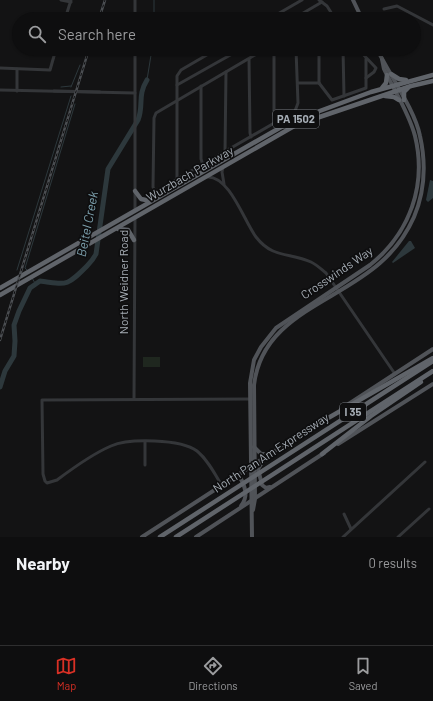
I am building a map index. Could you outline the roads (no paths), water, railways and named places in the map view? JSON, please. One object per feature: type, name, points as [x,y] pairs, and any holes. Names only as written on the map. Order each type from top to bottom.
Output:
[{"type":"highway","points":[[381,89],[386,83],[389,74],[399,79],[409,80]]},
{"type":"highway","name":"Wurzbach Parkway","points":[[0,288],[290,122],[381,89],[409,80],[433,75]]},
{"type":"highway","name":"Wurzbach Parkway","points":[[0,295],[301,123],[411,86],[433,81]]},
{"type":"highway","points":[[382,96],[394,97],[402,100],[404,92],[411,86]]},
{"type":"highway","points":[[135,191],[141,198],[151,201]]},
{"type":"highway","points":[[116,229],[123,228],[128,230],[134,240]]},
{"type":"highway","points":[[295,437],[433,359]]},
{"type":"highway","name":"North Pan Am Expressway","points":[[160,537],[433,359]]},
{"type":"highway","points":[[322,454],[371,416],[433,372]]},
{"type":"highway","name":"North Pan Am Expressway","points":[[176,537],[433,372]]},
{"type":"main road","points":[[353,0],[359,12]]},
{"type":"main road","name":"Crosswinds Way","points":[[251,399],[256,370],[267,342],[289,323],[337,289],[380,264],[406,234],[416,211],[420,199],[423,180],[421,160],[415,136],[402,100],[380,56]]},
{"type":"main road","points":[[142,537],[433,349]]},
{"type":"main road","points":[[196,537],[322,454],[433,384]]},
{"type":"main road","points":[[251,399],[254,447],[252,467]]},
{"type":"main road","points":[[251,399],[253,500],[252,537]]},
{"type":"main road","points":[[254,447],[261,454],[272,454]]},
{"type":"main road","points":[[264,459],[258,469],[262,485],[266,488],[273,486]]},
{"type":"main road","points":[[234,478],[241,479],[245,489],[245,501],[240,508]]},
{"type":"main road","points":[[240,508],[246,507],[252,513]]},
{"type":"street","points":[[61,0],[71,1],[68,12]]},
{"type":"street","points":[[135,0],[135,12]]},
{"type":"street","points":[[281,12],[302,0]]},
{"type":"street","points":[[304,12],[321,1],[330,12]]},
{"type":"street","points":[[384,9],[397,6],[409,12]]},
{"type":"street","points":[[421,18],[433,24]]},
{"type":"street","points":[[0,68],[50,70],[54,56]]},
{"type":"street","name":"North Weidner Road","points":[[134,399],[135,56]]},
{"type":"street","points":[[176,180],[177,78],[180,71],[205,56]]},
{"type":"street","points":[[177,85],[229,56]]},
{"type":"street","points":[[254,56],[156,113],[154,126],[153,187],[155,192],[277,122],[297,108],[298,83],[296,56]]},
{"type":"street","points":[[274,56],[274,115],[277,122]]},
{"type":"street","points":[[319,56],[319,83],[332,100],[366,87],[366,60]]},
{"type":"street","points":[[343,56],[344,96]]},
{"type":"street","points":[[363,56],[376,69],[366,78]]},
{"type":"street","points":[[249,59],[251,137]]},
{"type":"street","points":[[17,68],[17,91]]},
{"type":"street","points":[[225,152],[226,72]]},
{"type":"street","points":[[298,83],[319,83]]},
{"type":"street","points":[[201,86],[201,159],[203,165]]},
{"type":"street","points":[[0,90],[134,93]]},
{"type":"street","points":[[223,167],[222,172],[224,184]]},
{"type":"street","points":[[206,177],[216,178],[224,184],[263,245],[277,254],[306,260],[317,265],[326,273],[395,374]]},
{"type":"street","points":[[222,486],[205,459],[192,448],[172,442],[128,442],[111,446],[57,480],[47,483],[42,474],[42,400],[251,399]]},
{"type":"street","points":[[145,442],[145,465]]},
{"type":"street","points":[[343,537],[425,462]]},
{"type":"street","points":[[398,537],[429,509]]},
{"type":"street","points":[[344,514],[351,529]]},
{"type":"waterway","name":"Beitel Creek","points":[[154,0],[154,12]]},
{"type":"waterway","name":"Beitel Creek","points":[[147,80],[151,56]]},
{"type":"waterway","points":[[71,87],[80,65]]},
{"type":"waterway","name":"Beitel Creek","points":[[0,387],[5,371],[14,356],[14,325],[30,288],[40,281],[56,283],[71,281],[90,263],[96,254],[108,169],[138,120],[141,110],[142,91],[147,80]]},
{"type":"waterway","points":[[61,87],[71,86]]},
{"type":"waterway","points":[[17,270],[71,96]]},
{"type":"waterway","points":[[27,270],[25,268],[75,104]]},
{"type":"waterway","points":[[32,278],[35,283]]},
{"type":"railway","points":[[101,12],[105,0]]},
{"type":"railway","points":[[0,340],[87,56]]}]
